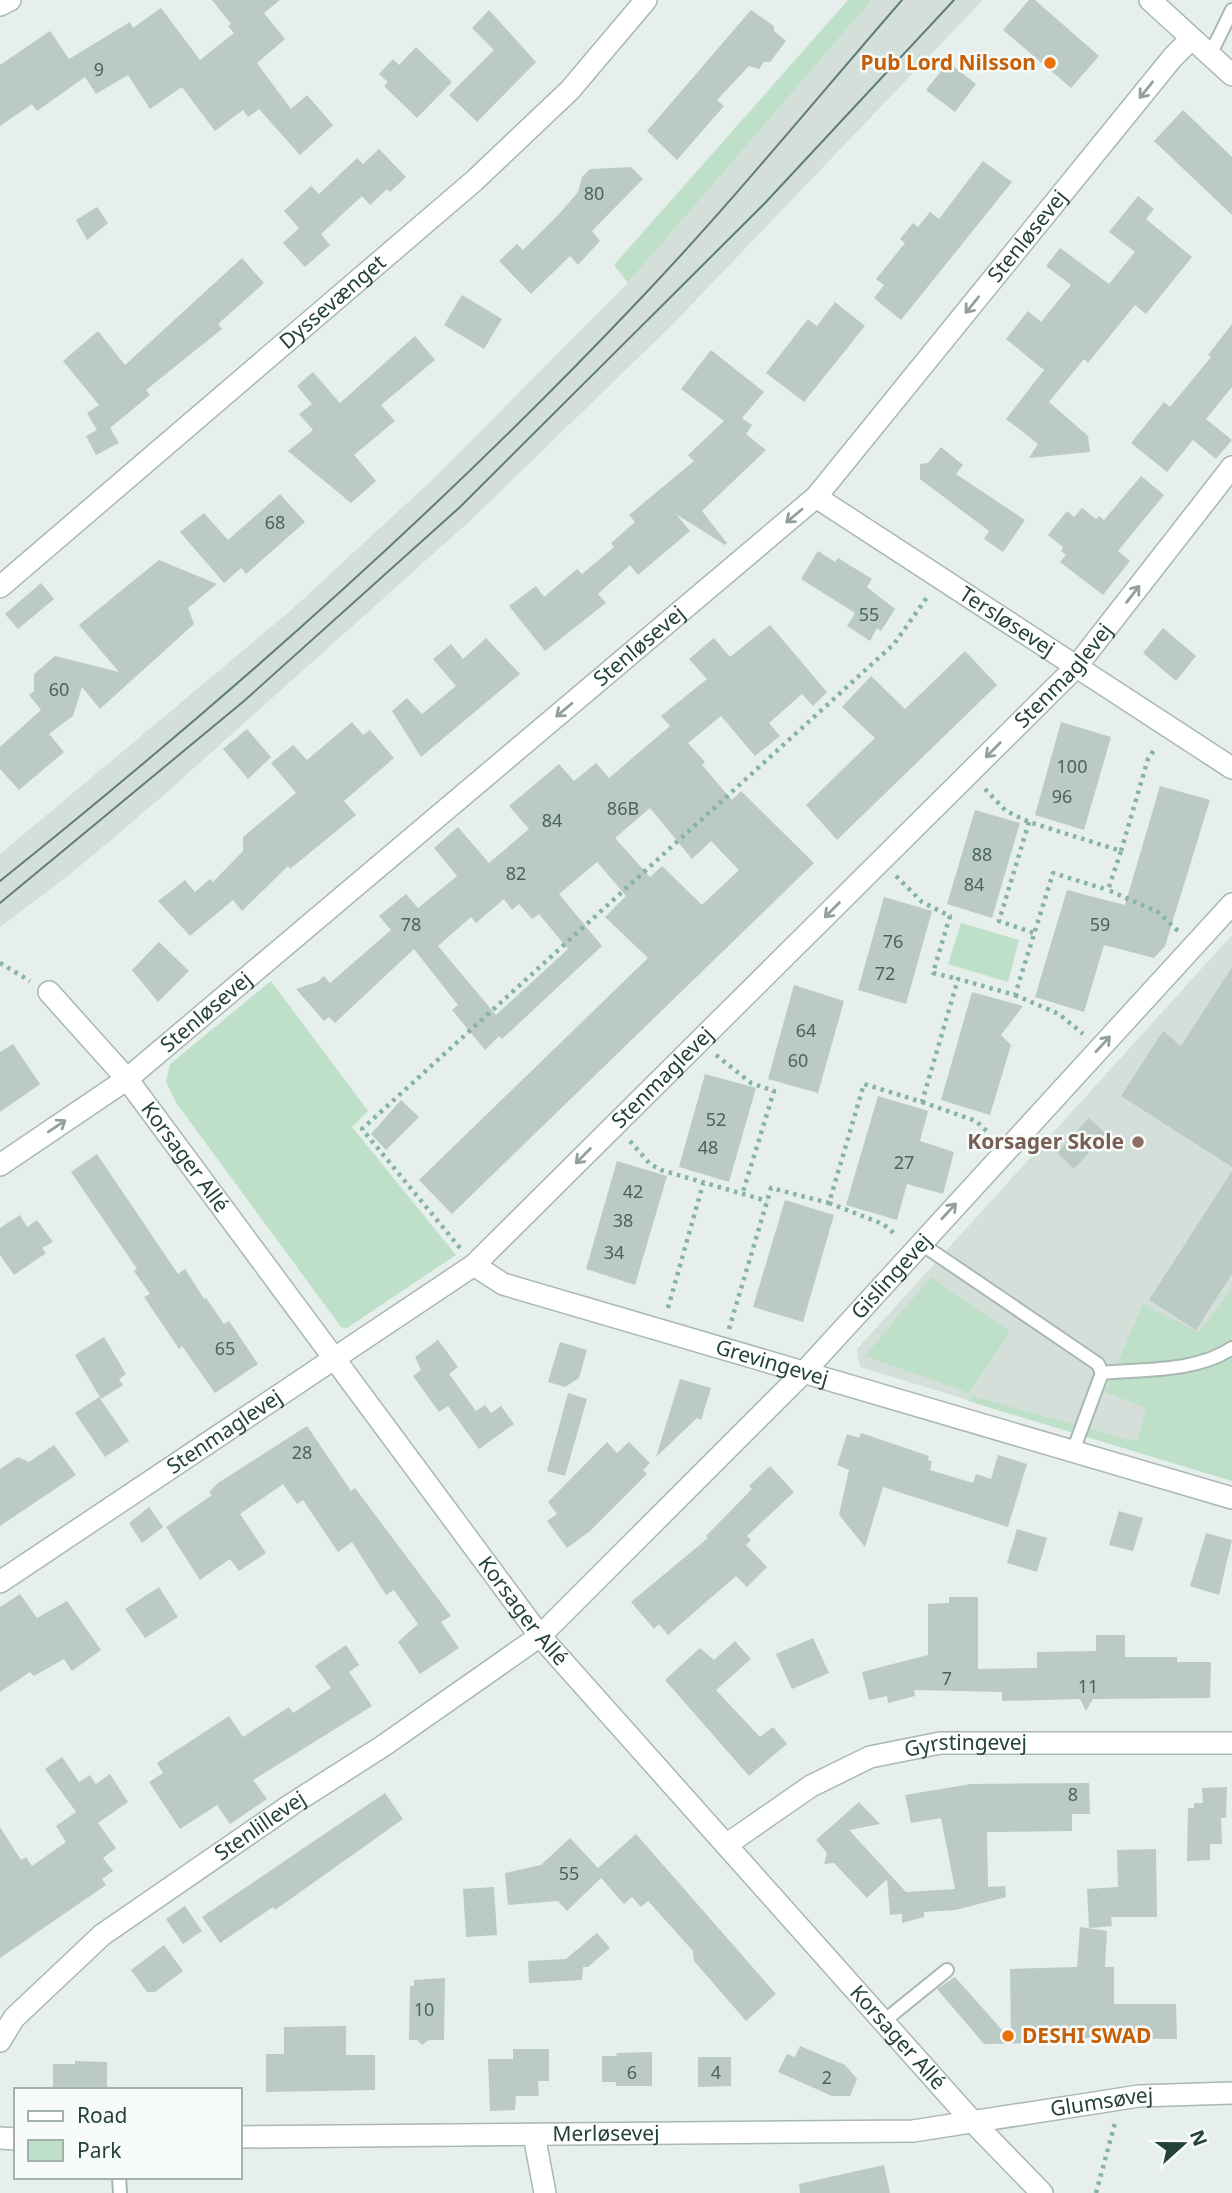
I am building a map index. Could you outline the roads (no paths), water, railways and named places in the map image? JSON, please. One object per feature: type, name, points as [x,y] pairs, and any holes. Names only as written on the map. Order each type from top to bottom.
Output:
[{"type":"street","points":[[0,5],[10,0]]},
{"type":"street","name":"Dyssevænget","points":[[0,587],[474,181],[570,90],[646,0]]},
{"type":"street","points":[[1150,0],[1232,75]]},
{"type":"street","name":"Stenløsevej","points":[[0,1164],[127,1079],[816,497],[1164,68],[1191,39]]},
{"type":"street","name":"Stenmaglevej","points":[[0,1582],[474,1265],[1076,667],[1232,467]]},
{"type":"street","name":"Tersløsevej","points":[[816,497],[1232,768]]},
{"type":"street","name":"Gislingevej","points":[[540,1636],[806,1371],[916,1247],[1232,904]]},
{"type":"street","name":"Korsager Allé","points":[[49,992],[127,1079],[540,1636],[972,2121],[1042,2193]]},
{"type":"street","name":"Grevingevej","points":[[474,1265],[503,1283],[1232,1498]]},
{"type":"street","name":"Stenlillevej","points":[[0,2041],[14,2018],[102,1935],[292,1804],[383,1746],[540,1636]]},
{"type":"street","name":"Gyrstingevej","points":[[726,1845],[811,1786],[870,1757],[940,1743],[1232,1743]]},
{"type":"street","name":"Glumsøvej","points":[[972,2121],[1121,2098],[1232,2093]]},
{"type":"street","name":"Merløsevej","points":[[242,2137],[914,2131],[972,2121]]},
{"type":"street","points":[[534,2135],[545,2193]]},
{"type":"lane","points":[[1210,55],[1232,10]]},
{"type":"lane","points":[[916,1247],[1098,1364],[1102,1373],[1073,1451]]},
{"type":"lane","points":[[1102,1373],[1182,1365],[1219,1357],[1232,1348]]},
{"type":"lane","points":[[884,2021],[947,1970]]},
{"type":"tram line","points":[[0,881],[250,672],[332,600],[490,451],[568,374],[676,260],[902,0]]},
{"type":"tram line","points":[[0,903],[244,701],[460,507],[765,203],[954,0]]},
{"type":"place","name":"Pub Lord Nilsson","points":[[1050,63]]},
{"type":"place","name":"Korsager Skole","points":[[1138,1142]]},
{"type":"place","name":"DESHI SWAD","points":[[1008,2036]]}]
